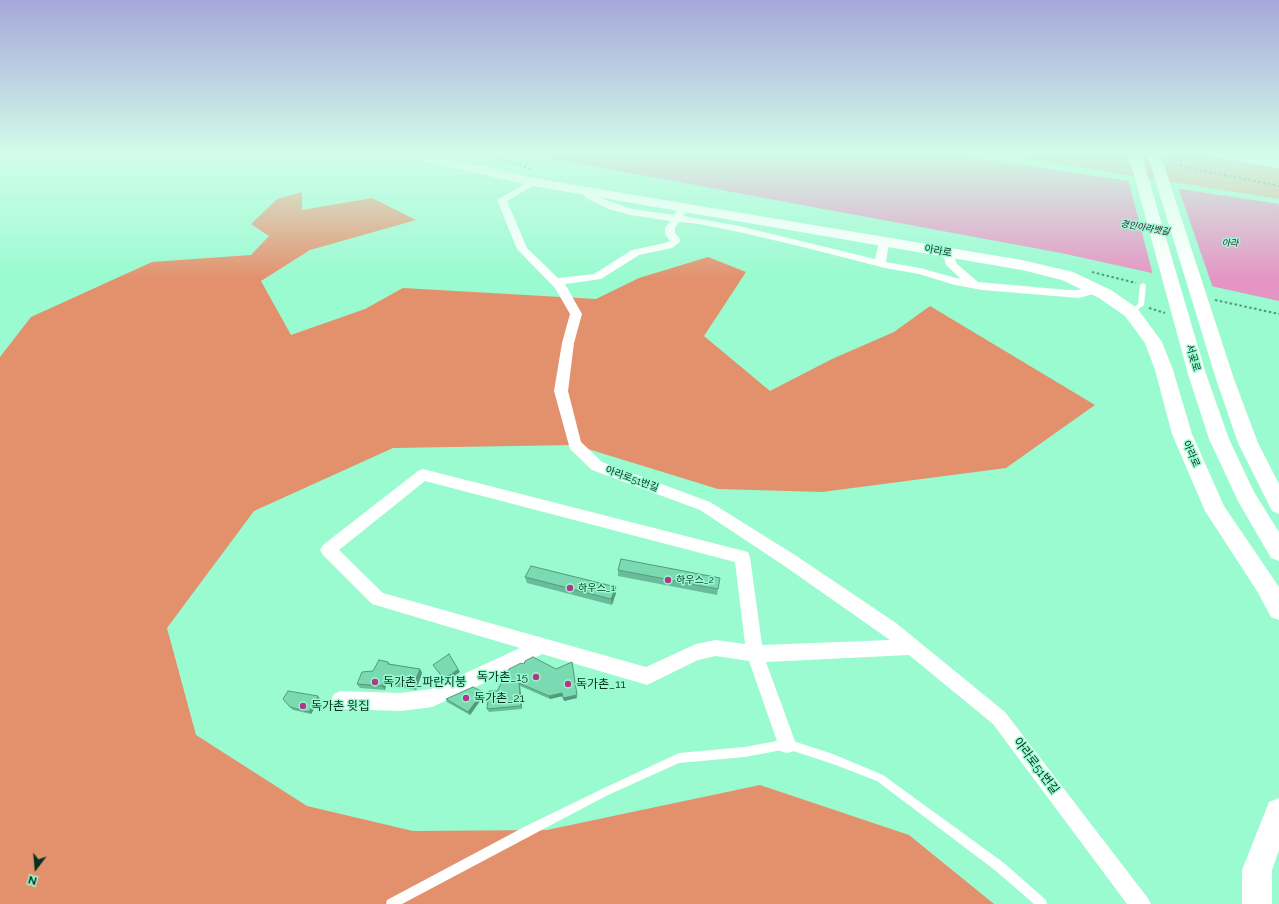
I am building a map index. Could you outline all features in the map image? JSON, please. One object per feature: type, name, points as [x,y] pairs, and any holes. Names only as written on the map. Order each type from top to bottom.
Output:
[{"type":"main road","name":"아라로","points":[[601,195],[680,213],[884,242],[1022,265],[1067,276],[1105,294],[1131,312],[1153,342],[1164,370],[1182,434],[1216,511],[1265,584],[1279,609]]},
{"type":"main road","name":"서곶로","points":[[1142,195],[1197,374],[1219,439],[1246,497],[1279,551]]},
{"type":"main road","points":[[1166,195],[1225,379],[1248,443],[1279,506]]},
{"type":"main road","points":[[1257,904],[1257,870],[1279,812]]},
{"type":"street","name":"아라로51번길","points":[[511,195],[502,200],[522,249],[560,286],[576,314],[568,343],[561,391],[575,445],[597,466],[705,506],[789,560],[890,629],[999,718],[1140,904]]},
{"type":"street","points":[[556,282],[597,277],[636,252],[668,246],[674,242],[675,239],[670,234],[670,228],[680,213],[880,263],[976,285],[1068,294],[1079,294],[1096,289]]},
{"type":"street","points":[[880,263],[884,242]]},
{"type":"street","points":[[948,253],[952,266],[976,285]]},
{"type":"street","points":[[787,744],[755,654],[742,557],[423,475],[328,550],[378,599],[647,676],[696,652],[716,648],[755,654],[912,647]]},
{"type":"street","points":[[340,700],[401,702],[432,698],[541,646]]},
{"type":"lane","points":[[1131,312],[1141,305],[1143,285]]},
{"type":"lane","points":[[391,904],[530,830],[605,792],[679,758],[746,752],[787,744],[833,759],[880,778],[1000,867],[1042,904]]},
{"type":"shaded area","points":[[291,195],[302,195],[302,210],[372,198],[416,220],[310,250],[261,281],[291,335],[365,309],[403,288],[596,299],[639,278],[708,257],[746,272],[704,336],[770,391],[832,359],[894,332],[930,306],[1095,405],[1006,468],[822,492],[718,489],[575,445],[393,448],[254,511],[167,628],[196,735],[307,806],[413,831],[547,830],[760,785],[909,835],[994,904],[0,904],[0,357],[31,317],[152,262],[251,255],[269,236],[251,224],[277,199]]},
{"type":"shaded area","points":[[1255,195],[1279,195],[1279,199]]},
{"type":"water","points":[[749,195],[1221,195],[1279,204],[1279,301],[1061,253]]},
{"type":"pier","points":[[1132,195],[1181,195],[1213,288],[1153,275]]},
{"type":"building","points":[[621,559],[720,578],[718,589],[618,570]]},
{"type":"building","points":[[531,566],[616,587],[611,599],[525,577]]},
{"type":"building","points":[[449,654],[458,669],[452,674],[443,678],[433,665]]},
{"type":"building","points":[[533,657],[556,669],[572,662],[577,695],[563,698],[562,693],[549,696],[519,683],[521,706],[487,709],[489,691],[497,691],[509,669],[521,663],[524,664],[525,661]]},
{"type":"building","points":[[379,660],[388,662],[388,664],[420,669],[413,686],[383,681],[382,686],[357,684],[362,672],[373,671]]},
{"type":"building","name":"독가촌_21","points":[[473,687],[483,692],[468,712],[446,699]]},
{"type":"building","name":"독가촌 윗집","points":[[288,691],[318,696],[309,712],[290,707],[283,699]]},
{"type":"place","name":"하우스_2","points":[[668,580]]},
{"type":"place","name":"하우스_1","points":[[570,588]]},
{"type":"place","name":"독가촌_15","points":[[536,677]]},
{"type":"place","name":"독가촌_파란지붕","points":[[375,682]]},
{"type":"place","name":"독가촌_11","points":[[568,684]]},
{"type":"place","name":"독가촌_21","points":[[466,698]]},
{"type":"place","name":"독가촌 윗집","points":[[303,706]]},
{"type":"water label","name":"경인아라뱃길","points":[[1145,228]]},
{"type":"water label","name":"아라","points":[[1230,243]]}]
